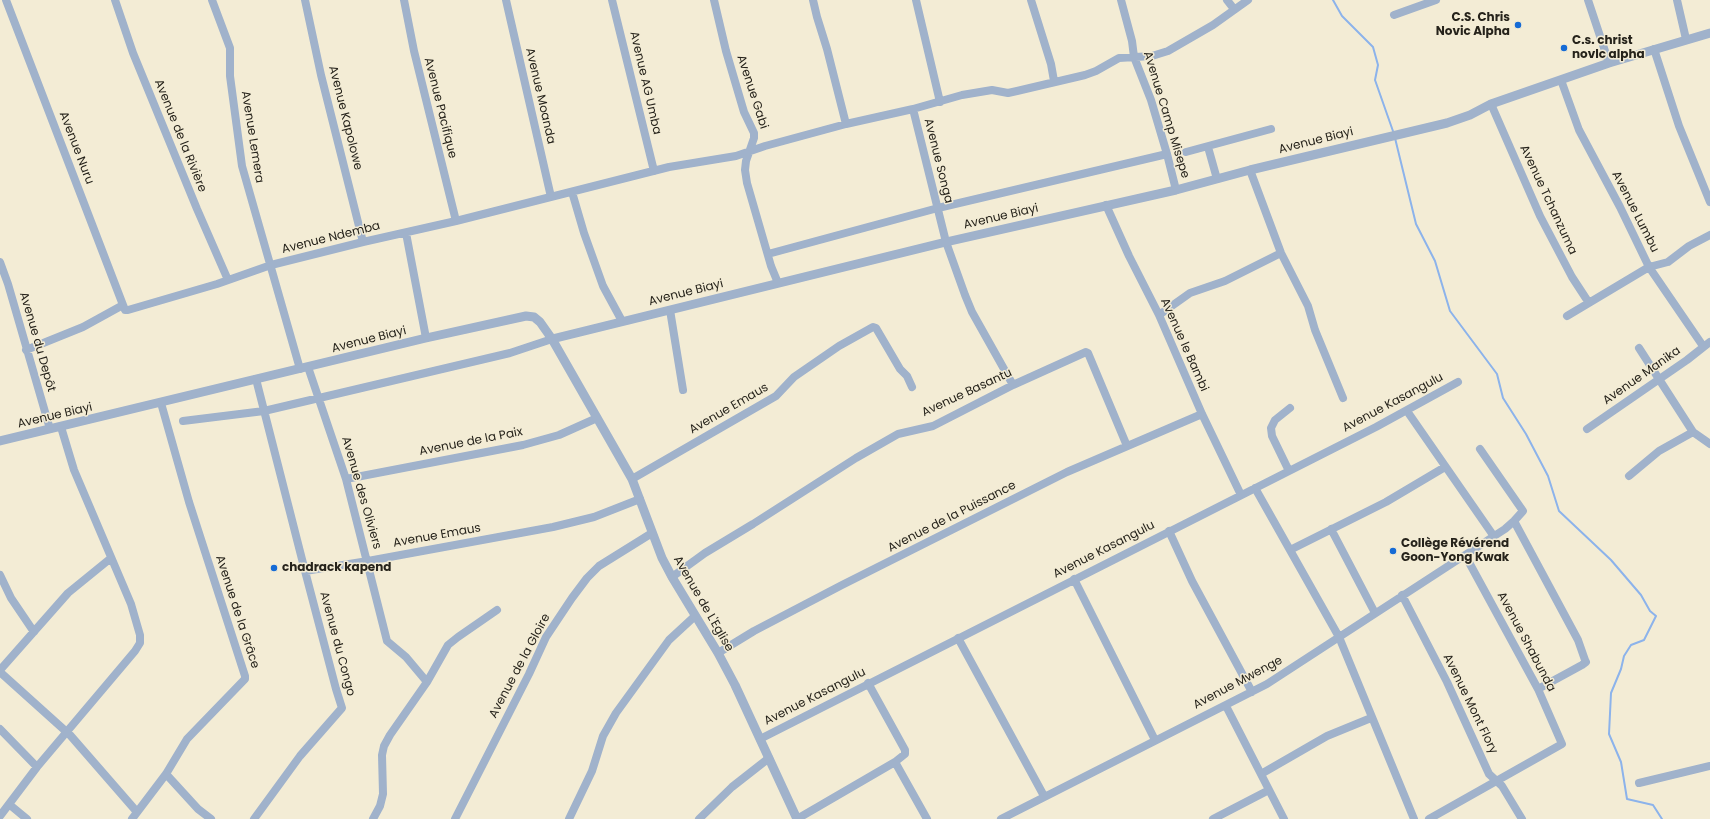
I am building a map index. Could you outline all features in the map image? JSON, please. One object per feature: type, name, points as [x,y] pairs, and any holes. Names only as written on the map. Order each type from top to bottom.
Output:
[{"type":"street","name":"Avenue Nuru","points":[[6,0],[123,305]]},
{"type":"street","name":"Avenue de la Rivière","points":[[115,0],[132,53],[228,280]]},
{"type":"street","name":"Avenue Lemera","points":[[212,0],[230,48],[230,76],[242,166],[271,265],[304,368]]},
{"type":"street","name":"Avenue Kapolowe","points":[[305,0],[323,82],[363,242]]},
{"type":"street","name":"Avenue Pacifique","points":[[404,0],[414,51],[456,221]]},
{"type":"street","name":"Avenue Moanda","points":[[506,0],[551,197]]},
{"type":"street","name":"Avenue AG Umba","points":[[612,0],[654,171]]},
{"type":"street","name":"Avenue Gabi","points":[[714,0],[726,51],[744,112],[754,133],[745,170],[747,183],[778,283]]},
{"type":"street","points":[[813,0],[816,17],[827,49],[846,124]]},
{"type":"street","name":"Avenue Songa","points":[[916,0],[940,102]]},
{"type":"street","points":[[1031,0],[1051,64],[1054,81]]},
{"type":"street","name":"Avenue Camp Misepe","points":[[1121,0],[1132,42],[1134,57],[1151,100],[1168,154],[1176,190]]},
{"type":"street","points":[[1227,0],[1234,9]]},
{"type":"street","name":"Avenue Ndemba","points":[[123,305],[126,310],[130,310],[228,280],[271,265],[456,221],[669,167],[718,160],[846,124],[913,109],[970,93],[992,90],[1008,93],[1054,81],[1085,75],[1096,71],[1114,60],[1152,56],[1168,51],[1212,25],[1248,0]]},
{"type":"street","points":[[1394,15],[1436,0]]},
{"type":"street","points":[[1588,0],[1609,63]]},
{"type":"street","points":[[1677,0],[1686,39]]},
{"type":"street","name":"Avenue Biayi","points":[[0,441],[426,338],[530,316],[540,322],[552,339],[946,242],[1176,190],[1250,170],[1447,123],[1470,115],[1492,104],[1609,63],[1710,32]]},
{"type":"street","points":[[1654,49],[1679,126],[1710,202]]},
{"type":"street","name":"Avenue Lumbu","points":[[1561,80],[1579,130],[1620,207],[1649,267],[1707,344]]},
{"type":"street","name":"Avenue Tchanzuma","points":[[1492,104],[1543,223],[1572,277],[1589,303]]},
{"type":"street","name":"Avenue Songa","points":[[913,109],[946,242],[972,312],[1013,385]]},
{"type":"street","points":[[1186,152],[1271,129]]},
{"type":"street","points":[[1208,146],[1217,179]]},
{"type":"street","points":[[768,254],[938,208],[1168,154]]},
{"type":"street","points":[[1250,170],[1281,253],[1308,306],[1315,330],[1343,398]]},
{"type":"street","points":[[572,192],[603,286],[622,321]]},
{"type":"street","name":"Avenue le Bambi","points":[[1106,205],[1132,262],[1159,315],[1202,414],[1241,495]]},
{"type":"street","points":[[406,233],[426,338]]},
{"type":"street","points":[[1567,316],[1649,267],[1668,262],[1689,246],[1710,234]]},
{"type":"street","points":[[1159,315],[1190,293],[1224,281],[1281,253]]},
{"type":"street","name":"Avenue du Depôt","points":[[0,262],[8,284],[50,429]]},
{"type":"street","points":[[26,350],[83,327],[123,305]]},
{"type":"street","points":[[670,310],[683,390]]},
{"type":"street","name":"Avenue Emaus","points":[[632,479],[776,396],[794,377],[839,346],[873,327],[876,328],[900,369],[907,376],[912,387]]},
{"type":"street","points":[[183,421],[264,411],[510,353],[552,339]]},
{"type":"street","name":"Avenue de L'Eglise","points":[[552,339],[632,479],[652,533],[672,577],[718,653],[797,819]]},
{"type":"street","name":"Avenue Manika","points":[[1587,429],[1707,344]]},
{"type":"street","points":[[1639,348],[1658,380],[1693,432],[1710,444]]},
{"type":"street","name":"Avenue Basantu","points":[[672,577],[705,553],[754,524],[862,454],[898,434],[932,426],[1013,385],[1087,352],[1127,446]]},
{"type":"street","name":"Avenue des Oliviers","points":[[304,368],[318,398],[346,480],[368,561],[387,642],[406,657],[427,682]]},
{"type":"street","name":"Avenue du Congo","points":[[254,819],[300,756],[342,708],[304,571],[256,379]]},
{"type":"street","name":"Avenue Kasangulu","points":[[760,739],[1289,471],[1406,411],[1458,382]]},
{"type":"street","name":"Avenue de la Grâce","points":[[132,819],[166,774],[187,740],[245,679],[189,502],[160,403]]},
{"type":"street","points":[[1289,471],[1272,436],[1271,428],[1275,420],[1290,408]]},
{"type":"street","points":[[1406,411],[1493,535]]},
{"type":"street","name":"Avenue de la Puissance","points":[[718,653],[754,631],[842,585],[1067,472],[1202,414]]},
{"type":"street","name":"Avenue de la Paix","points":[[346,480],[523,445],[559,435],[597,418]]},
{"type":"street","points":[[0,816],[38,767],[136,651],[140,643],[140,635],[131,604],[74,470],[61,426]]},
{"type":"street","points":[[1628,476],[1659,451],[1693,432]]},
{"type":"street","points":[[1480,450],[1523,511],[1514,521],[1578,640],[1586,660],[1586,662],[1582,665],[1538,690]]},
{"type":"street","points":[[1290,550],[1386,502],[1445,467]]},
{"type":"street","points":[[1255,488],[1338,637],[1414,819]]},
{"type":"street","name":"Avenue Emaus","points":[[304,571],[368,561],[594,518],[640,499]]},
{"type":"street","name":"Avenue Mwenge","points":[[1001,819],[1155,740],[1226,706],[1288,672],[1338,637],[1465,555],[1514,521]]},
{"type":"street","points":[[1331,529],[1375,613]]},
{"type":"street","points":[[1169,531],[1192,580],[1252,692]]},
{"type":"street","name":"Avenue de la Gloire","points":[[455,819],[529,674],[546,637],[572,598],[587,578],[599,566],[652,533]]},
{"type":"street","name":"Avenue Shabunda","points":[[1465,555],[1538,690],[1562,742],[1561,746],[1496,780]]},
{"type":"street","points":[[111,558],[68,593],[0,671],[67,732],[137,812]]},
{"type":"street","points":[[0,575],[5,588],[34,632]]},
{"type":"street","points":[[1074,579],[1155,740]]},
{"type":"street","name":"Avenue Mont Flory","points":[[1402,595],[1447,682],[1489,774],[1502,786],[1522,819]]},
{"type":"street","points":[[373,819],[380,806],[383,794],[382,755],[384,746],[427,682],[448,645],[498,610]]},
{"type":"street","points":[[569,819],[592,771],[603,736],[616,713],[669,640],[695,616]]},
{"type":"street","points":[[958,638],[1044,796]]},
{"type":"street","points":[[797,819],[895,762],[905,754],[905,750],[868,683]]},
{"type":"street","points":[[1226,706],[1284,819]]},
{"type":"street","points":[[1261,774],[1326,736],[1371,718]]},
{"type":"street","points":[[0,729],[38,767]]},
{"type":"street","points":[[699,819],[732,787],[769,758]]},
{"type":"street","points":[[895,762],[927,819]]},
{"type":"street","points":[[1639,783],[1710,766]]},
{"type":"street","points":[[166,774],[198,809],[211,819]]},
{"type":"street","points":[[1429,819],[1496,780]]},
{"type":"street","points":[[1213,819],[1269,790]]},
{"type":"street","points":[[10,805],[27,819]]},
{"type":"waterway","points":[[1333,0],[1342,16],[1373,47],[1378,65],[1375,80],[1394,134]]},
{"type":"waterway","points":[[1395,138],[1416,224],[1435,261],[1450,311],[1497,374],[1503,398],[1526,434],[1548,476],[1559,511],[1611,560],[1641,595],[1650,611],[1656,616],[1644,640],[1631,645],[1624,656],[1621,669],[1611,693],[1609,734],[1621,762],[1627,799],[1653,805],[1662,819]]},
{"type":"place","name":"C.S. Chris Novic Alpha","points":[[1518,25]]},
{"type":"place","name":"C.s. christ novlc alpha","points":[[1564,48]]},
{"type":"place","name":"Collège Révérend Goon-Yong Kwak","points":[[1393,551]]},
{"type":"place","name":"chadrack kapend","points":[[274,568]]}]
